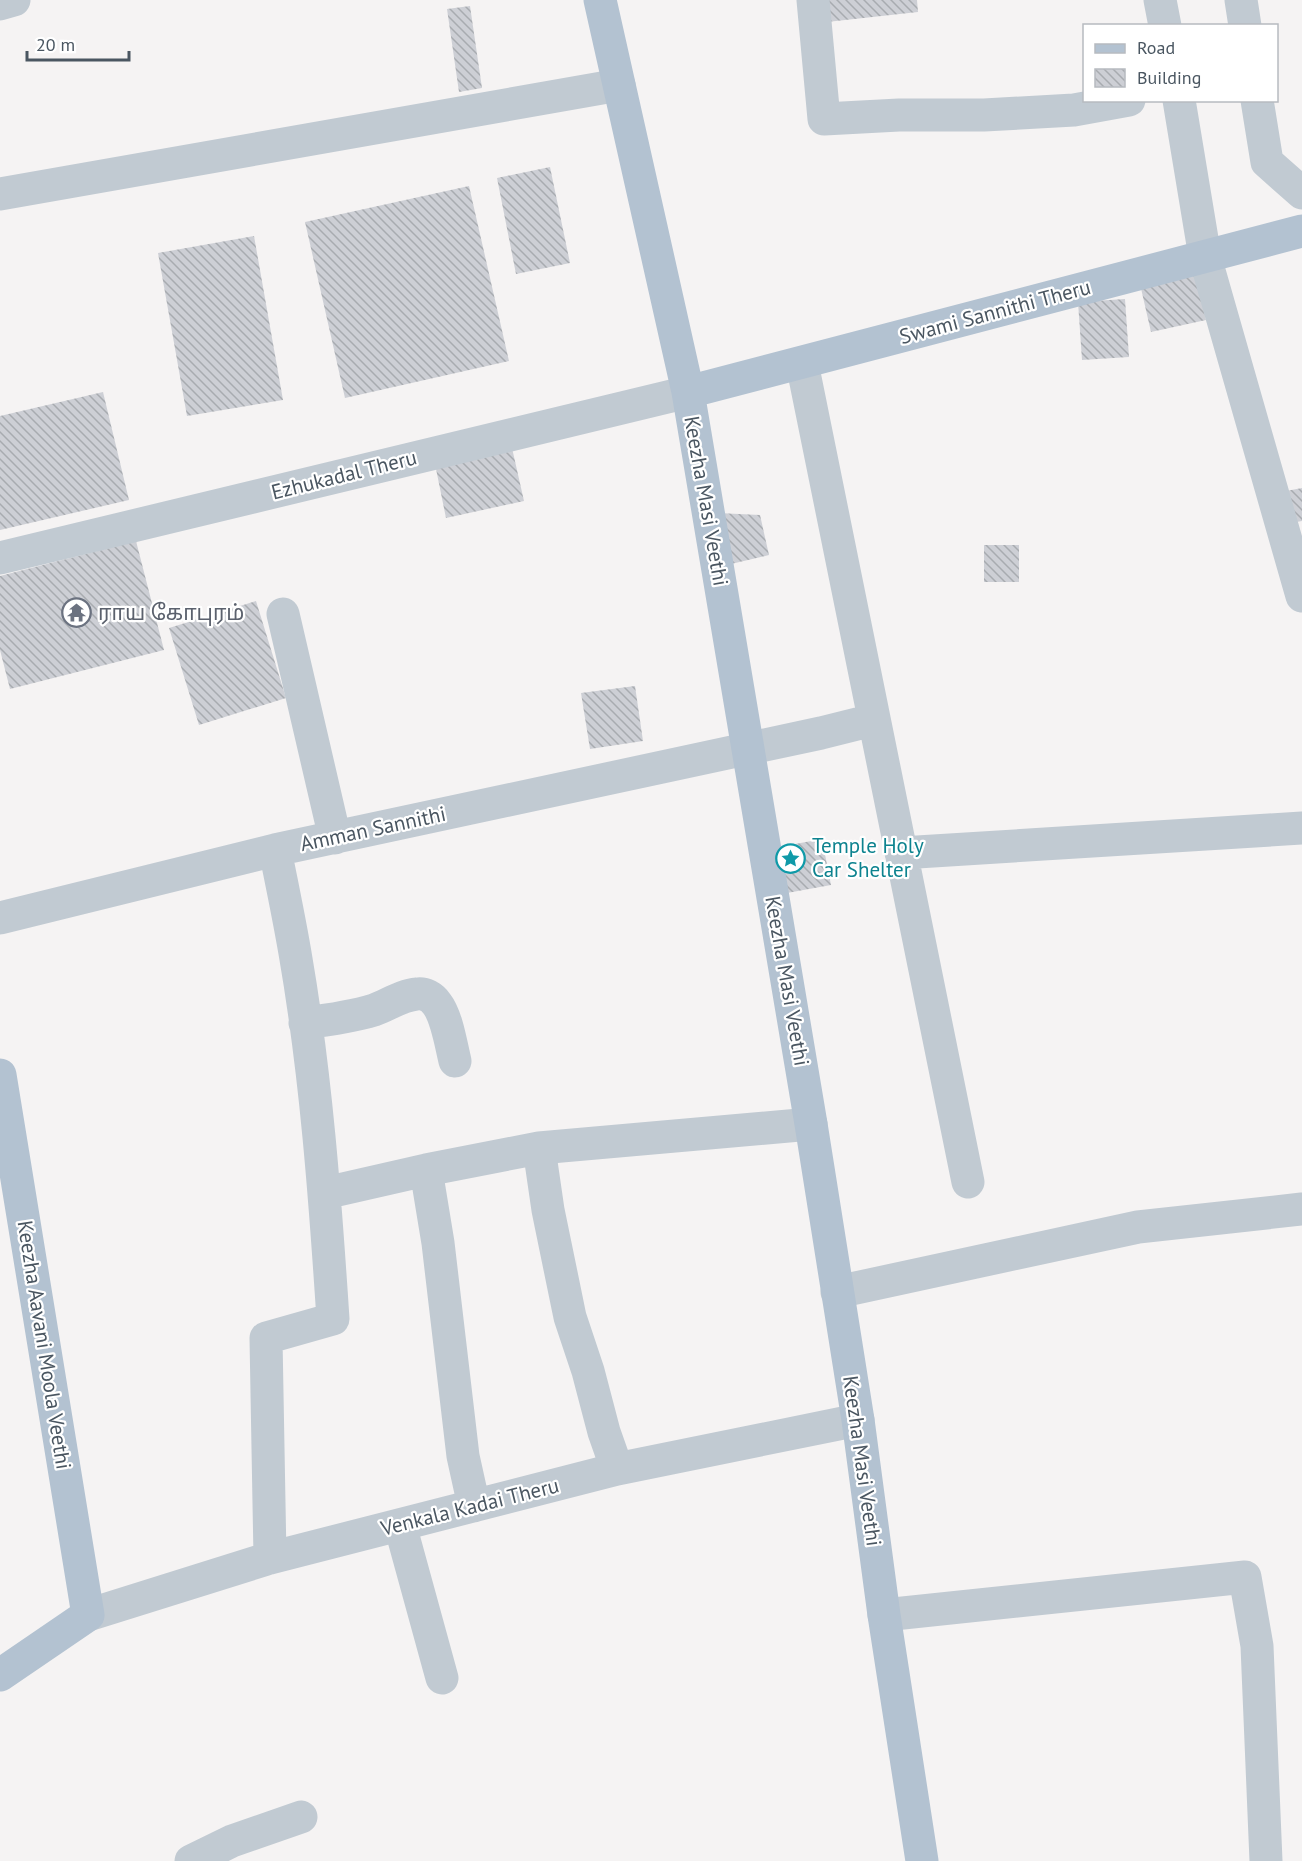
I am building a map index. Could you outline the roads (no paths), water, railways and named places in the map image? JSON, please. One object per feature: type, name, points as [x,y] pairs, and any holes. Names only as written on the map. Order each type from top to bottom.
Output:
[{"type":"main road","name":"Keezha Masi Veethi","points":[[600,0],[688,392],[812,1124],[858,1420],[884,1615],[922,1861]]},
{"type":"main road","name":"Swami Sannithi Theru","points":[[688,392],[1302,231]]},
{"type":"main road","name":"Keezha Aavani Moola Veethi","points":[[0,1075],[88,1615]]},
{"type":"main road","points":[[0,1675],[88,1615]]},
{"type":"street","points":[[0,4],[14,0]]},
{"type":"street","points":[[813,0],[824,119],[899,115],[1007,114],[1074,110],[1118,102]]},
{"type":"street","points":[[1160,0],[1165,24]]},
{"type":"street","points":[[1241,0],[1245,24]]},
{"type":"street","points":[[0,194],[619,85]]},
{"type":"street","points":[[1179,102],[1205,257],[1302,596]]},
{"type":"street","points":[[1257,102],[1267,162],[1302,193]]},
{"type":"street","points":[[802,363],[968,1182]]},
{"type":"street","name":"Ezhukadal Theru","points":[[0,558],[688,392]]},
{"type":"street","points":[[283,614],[335,838]]},
{"type":"street","name":"Amman Sannithi","points":[[0,918],[275,850],[873,720]]},
{"type":"street","points":[[901,853],[1302,828]]},
{"type":"street","points":[[270,1558],[266,1338],[333,1319],[325,1193],[305,1023],[295,954],[275,850]]},
{"type":"street","points":[[305,1023],[352,1017],[406,996],[423,994],[429,996],[437,1004],[444,1018],[455,1061]]},
{"type":"street","points":[[325,1193],[539,1148],[812,1124]]},
{"type":"street","points":[[539,1148],[548,1210],[570,1317],[588,1371],[604,1432],[618,1469]]},
{"type":"street","points":[[426,1170],[438,1243],[463,1456],[474,1506]]},
{"type":"street","points":[[837,1292],[1138,1227],[1302,1209]]},
{"type":"street","name":"Venkala Kadai Theru","points":[[88,1615],[270,1558],[618,1469],[858,1420]]},
{"type":"street","points":[[400,1525],[442,1678]]},
{"type":"street","points":[[884,1615],[1245,1577],[1257,1646],[1266,1861]]},
{"type":"street","points":[[191,1861],[232,1841],[302,1817]]},
{"type":"place","name":"ராய கோபுரம்","points":[[77,613]]},
{"type":"place","name":"Temple Holy Car Shelter","points":[[791,858]]}]
